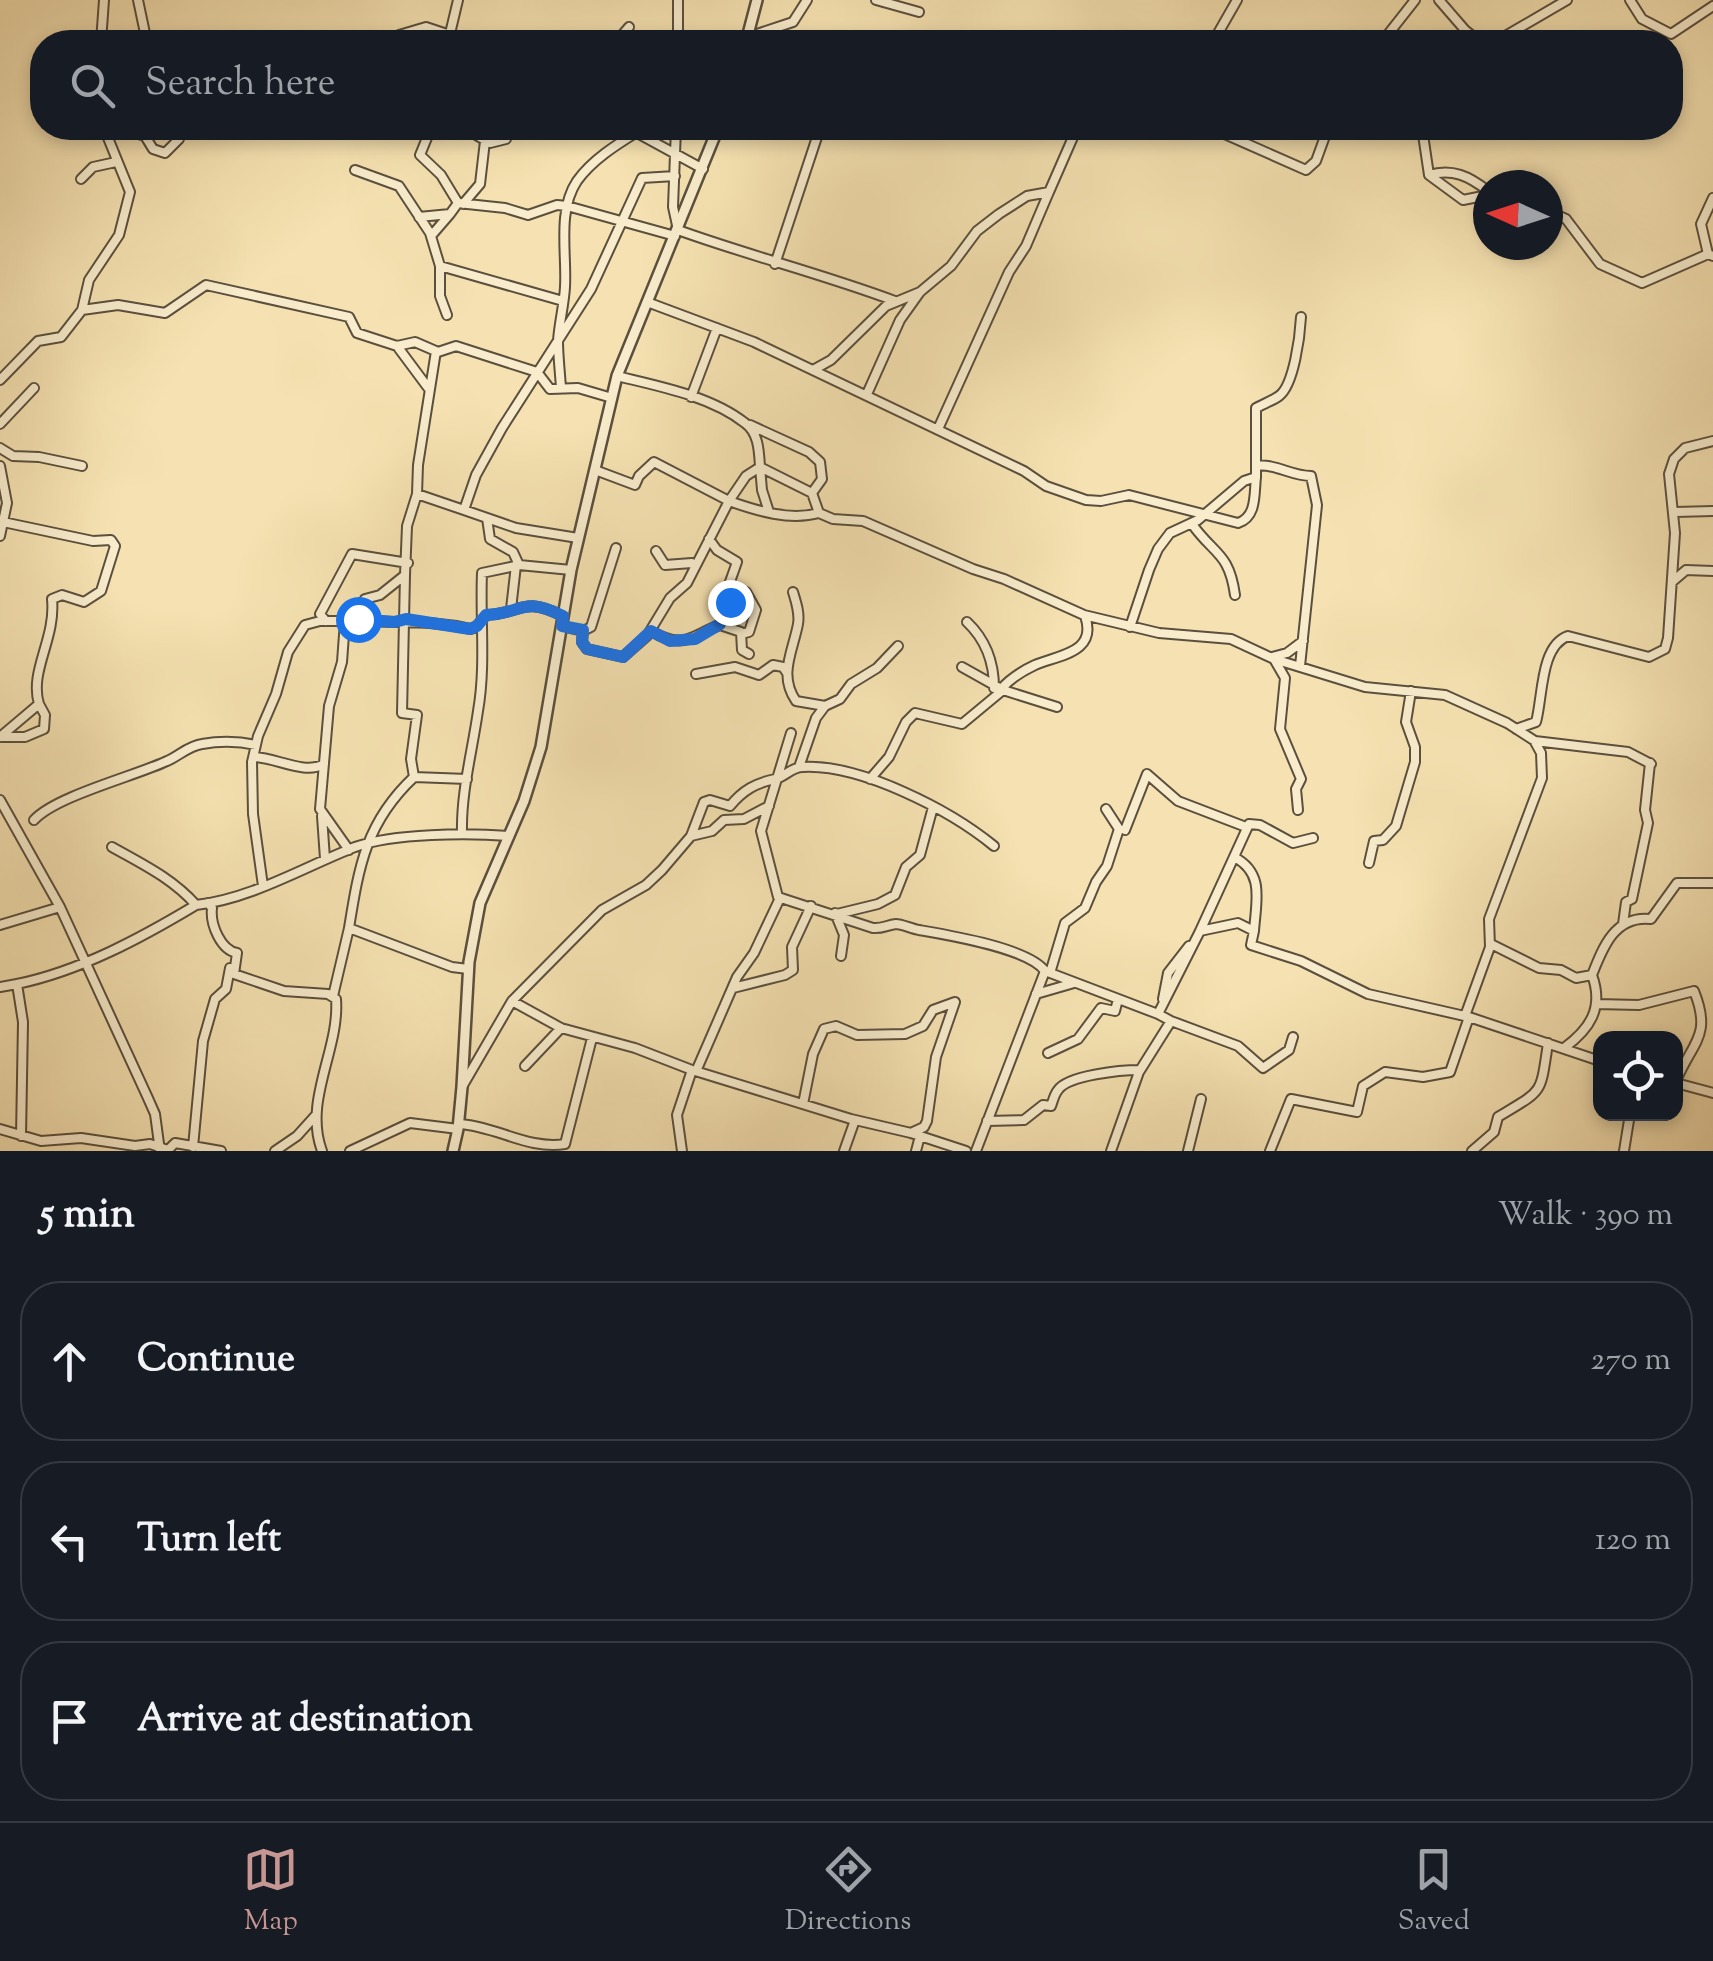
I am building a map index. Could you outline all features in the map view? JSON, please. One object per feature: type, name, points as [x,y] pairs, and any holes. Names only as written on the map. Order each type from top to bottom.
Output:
[{"type":"street","points":[[102,30],[104,0]]},
{"type":"street","points":[[138,0],[147,30]]},
{"type":"street","points":[[451,30],[458,0]]},
{"type":"street","points":[[678,0],[678,30]]},
{"type":"street","points":[[773,30],[793,22],[807,0]]},
{"type":"street","points":[[876,0],[919,12]]},
{"type":"street","points":[[1220,30],[1237,0]]},
{"type":"street","points":[[1392,30],[1416,0]]},
{"type":"street","points":[[1439,0],[1465,30]]},
{"type":"street","points":[[1515,30],[1567,0]]},
{"type":"street","points":[[1630,0],[1642,19],[1663,30]]},
{"type":"street","points":[[749,30],[756,1]]},
{"type":"street","points":[[1677,30],[1713,6]]},
{"type":"street","points":[[0,380],[38,341],[61,337],[82,310],[89,280],[118,235],[130,192],[108,140]]},
{"type":"street","points":[[147,140],[153,149],[165,153],[178,140]]},
{"type":"street","points":[[426,140],[420,156],[461,204],[505,208],[528,215],[556,205],[568,206],[832,278],[895,301]]},
{"type":"street","points":[[431,236],[480,184],[486,141],[502,140]]},
{"type":"street","points":[[561,388],[558,336],[564,301],[568,206],[576,182],[608,150],[625,140]]},
{"type":"street","points":[[651,140],[702,169]]},
{"type":"street","points":[[676,140],[676,233]]},
{"type":"street","points":[[452,1151],[459,1126],[468,969],[480,902],[510,836],[542,747],[571,570],[616,376],[713,140]]},
{"type":"street","points":[[774,264],[816,140]]},
{"type":"street","points":[[938,429],[1009,272],[1026,246],[1072,140]]},
{"type":"street","points":[[1238,140],[1306,170],[1316,161],[1324,140]]},
{"type":"street","points":[[1424,140],[1428,175],[1463,200],[1473,197]]},
{"type":"street","points":[[81,180],[93,167],[116,162]]},
{"type":"street","points":[[355,170],[399,186],[419,216],[431,236],[440,266],[440,296],[447,315]]},
{"type":"street","points":[[1428,175],[1452,172],[1473,180]]},
{"type":"street","points":[[464,510],[476,475],[558,336],[591,289],[642,178],[674,176]]},
{"type":"street","points":[[867,394],[900,320],[920,292],[951,266],[977,231],[998,214],[1028,196],[1048,192]]},
{"type":"street","points":[[1563,218],[1600,264],[1642,283],[1710,255],[1701,224],[1713,198]]},
{"type":"street","points":[[419,216],[450,214]]},
{"type":"street","points":[[440,266],[564,301]]},
{"type":"street","points":[[82,310],[118,305],[165,313],[206,285],[349,317],[357,332],[396,346],[415,342],[436,351],[456,346],[537,372],[550,389]]},
{"type":"street","points":[[813,370],[831,360],[895,301],[920,292]]},
{"type":"street","points":[[647,302],[717,328],[867,394],[1024,471],[1046,486],[1101,501],[1129,495],[1238,523],[1248,520],[1253,508],[1256,408],[1282,394],[1286,387],[1300,338],[1300,317]]},
{"type":"street","points":[[691,397],[717,328]]},
{"type":"street","points":[[396,346],[429,389]]},
{"type":"street","points":[[414,777],[411,759],[417,715],[402,714],[405,574],[408,526],[418,494],[418,465],[436,351]]},
{"type":"street","points":[[616,376],[691,397],[809,452],[820,462],[822,480],[812,492]]},
{"type":"street","points":[[530,382],[550,389],[578,388],[612,398]]},
{"type":"street","points":[[0,424],[34,388]]},
{"type":"street","points":[[746,423],[759,447],[762,490],[769,512]]},
{"type":"street","points":[[759,447],[780,438]]},
{"type":"street","points":[[1516,729],[1536,722],[1542,685],[1558,639],[1568,636],[1650,656],[1665,649],[1675,512],[1669,474],[1674,459],[1686,448],[1713,441]]},
{"type":"street","points":[[0,448],[13,456],[39,456],[82,466]]},
{"type":"street","points":[[594,470],[636,485],[639,476],[654,462],[729,501],[791,516],[819,514],[862,521],[1086,616],[1182,636],[1231,638],[1273,658],[1366,688],[1444,695],[1535,742],[1541,753],[1542,778],[1489,919],[1491,944],[1450,1072],[1422,1077],[1385,1072],[1363,1086],[1358,1112],[1291,1099],[1270,1151]]},
{"type":"street","points":[[1256,466],[1269,464],[1294,476],[1312,476],[1317,505],[1300,666]]},
{"type":"street","points":[[0,466],[7,503],[0,536]]},
{"type":"street","points":[[760,468],[812,492],[819,514]]},
{"type":"street","points":[[583,630],[582,642],[587,649],[623,657],[651,631],[670,598],[687,583],[729,501],[746,476],[760,468]]},
{"type":"street","points":[[1130,627],[1158,549],[1176,529],[1192,524],[1244,481],[1256,478]]},
{"type":"street","points":[[418,494],[516,528],[578,538]]},
{"type":"street","points":[[1675,512],[1713,511]]},
{"type":"street","points":[[487,518],[490,539],[513,552],[517,564],[512,609]]},
{"type":"street","points":[[0,737],[25,737],[44,729],[36,682],[53,629],[52,599],[62,595],[84,602],[101,591],[115,546],[110,540],[93,541],[3,522]]},
{"type":"street","points":[[1192,524],[1224,557],[1235,595]]},
{"type":"street","points":[[651,631],[670,641],[695,639],[720,624],[729,605],[726,593],[736,562],[716,550],[709,539]]},
{"type":"street","points":[[263,886],[254,814],[256,744],[288,652],[306,624],[406,619],[470,629],[486,615],[534,606],[583,630],[591,627],[616,548]]},
{"type":"street","points":[[656,550],[665,565],[692,563],[695,567]]},
{"type":"street","points":[[326,621],[320,614],[352,554],[408,563]]},
{"type":"street","points":[[462,833],[462,796],[479,710],[484,570],[517,564],[571,570]]},
{"type":"street","points":[[1672,582],[1686,570],[1713,570]]},
{"type":"street","points":[[364,621],[365,600],[396,586],[405,574]]},
{"type":"street","points":[[720,624],[741,634],[750,632],[756,610],[746,592]]},
{"type":"street","points":[[794,592],[798,624],[788,656],[788,685],[796,702],[826,706]]},
{"type":"street","points":[[870,779],[893,752],[910,716],[922,713],[962,724],[999,688],[1035,665],[1066,656],[1082,646],[1088,632],[1086,616]]},
{"type":"street","points":[[326,859],[320,794],[345,621]]},
{"type":"street","points":[[967,622],[978,632],[991,658],[999,688]]},
{"type":"street","points":[[741,634],[742,650],[749,654]]},
{"type":"street","points":[[1273,658],[1303,641]]},
{"type":"street","points":[[799,767],[816,718],[826,706],[840,699],[850,684],[878,668],[898,646]]},
{"type":"street","points":[[1273,658],[1285,678],[1280,729],[1301,779],[1296,789],[1298,810]]},
{"type":"street","points":[[696,674],[735,667],[759,675],[774,665],[787,673]]},
{"type":"street","points":[[962,668],[999,688],[1057,707]]},
{"type":"street","points":[[1368,863],[1374,841],[1384,840],[1396,826],[1415,762],[1415,748],[1406,722],[1412,691]]},
{"type":"street","points":[[0,737],[39,704]]},
{"type":"street","points":[[761,831],[792,734]]},
{"type":"street","points":[[34,820],[41,812],[78,794],[168,761],[190,747],[225,742],[256,744]]},
{"type":"street","points":[[1535,742],[1628,752],[1651,764],[1645,810],[1648,823],[1623,924]]},
{"type":"street","points":[[788,772],[802,752]]},
{"type":"street","points":[[254,757],[272,758],[300,768],[316,769],[324,764]]},
{"type":"street","points":[[730,806],[758,782],[778,779],[799,767],[841,769],[933,806],[994,846]]},
{"type":"street","points":[[1126,830],[1147,774],[1178,801],[1246,827]]},
{"type":"street","points":[[322,1151],[317,1114],[337,1004],[333,996],[365,844],[383,810],[414,777],[467,778]]},
{"type":"street","points":[[0,800],[60,907],[86,963],[155,1114],[160,1148]]},
{"type":"street","points":[[462,1087],[512,1001],[602,910],[646,885],[662,870],[691,836],[704,802],[710,800],[758,822],[773,872],[774,893],[780,898],[872,928],[897,924],[1018,953],[1047,972],[1238,1046],[1263,1068],[1290,1050],[1293,1038]]},
{"type":"street","points":[[691,836],[712,831],[724,820],[749,817],[769,806]]},
{"type":"street","points":[[836,914],[878,904],[895,895],[906,867],[920,854],[933,806]]},
{"type":"street","points":[[976,1151],[1065,923],[1085,908],[1107,866],[1119,829],[1106,809]]},
{"type":"street","points":[[322,816],[349,850]]},
{"type":"street","points":[[1158,1014],[1246,827],[1260,825],[1293,843],[1313,838]]},
{"type":"street","points":[[0,987],[86,963],[196,905],[263,886],[365,844],[462,833],[510,836]]},
{"type":"street","points":[[112,847],[152,869],[196,905]]},
{"type":"street","points":[[1234,857],[1250,866],[1256,879],[1251,945],[1301,961],[1368,994],[1467,1016],[1593,1059]]},
{"type":"street","points":[[1564,1048],[1589,1028],[1596,1004],[1592,975],[1604,943],[1623,924],[1640,918],[1651,920],[1677,883],[1713,883]]},
{"type":"street","points":[[682,1151],[677,1115],[694,1070],[780,898]]},
{"type":"street","points":[[193,1146],[203,1041],[216,999],[226,989],[231,953],[212,926],[212,908],[208,903]]},
{"type":"street","points":[[733,988],[793,970],[792,948],[811,906]]},
{"type":"street","points":[[0,925],[60,907]]},
{"type":"street","points":[[836,914],[844,934],[841,956]]},
{"type":"street","points":[[1197,936],[1238,923],[1254,931]]},
{"type":"street","points":[[349,928],[452,967],[468,969]]},
{"type":"street","points":[[1491,944],[1539,968],[1561,970],[1576,978],[1592,975]]},
{"type":"street","points":[[231,953],[238,953],[234,974],[284,990],[333,996]]},
{"type":"street","points":[[1036,994],[1074,982]]},
{"type":"street","points":[[17,984],[23,1022],[21,1136]]},
{"type":"street","points":[[1596,1004],[1639,1005],[1694,990],[1704,1016],[1683,1067]]},
{"type":"street","points":[[1048,1053],[1078,1039],[1102,1008],[1115,1011],[1118,999]]},
{"type":"street","points":[[512,1001],[562,1028],[592,1038],[636,1048],[854,1120],[966,1151]]},
{"type":"street","points":[[803,1104],[813,1054],[824,1029],[836,1026],[857,1036],[905,1034],[923,1026],[932,1010],[955,1002],[936,1056],[927,1121],[915,1134]]},
{"type":"street","points":[[1111,1151],[1140,1070],[1171,1021]]},
{"type":"street","points":[[525,1066],[562,1028]]},
{"type":"street","points":[[350,1151],[410,1123],[497,1129],[532,1144],[566,1148],[592,1038]]},
{"type":"street","points":[[1472,1151],[1494,1132],[1498,1116],[1528,1100],[1541,1087],[1548,1043]]},
{"type":"street","points":[[988,1120],[1029,1118],[1043,1105],[1052,1106],[1065,1083],[1115,1070],[1140,1070]]},
{"type":"street","points":[[1683,1084],[1713,1093]]},
{"type":"street","points":[[1188,1151],[1201,1098]]},
{"type":"street","points":[[275,1151],[317,1114]]},
{"type":"street","points":[[844,1151],[854,1120]]},
{"type":"street","points":[[1624,1151],[1629,1121]]},
{"type":"street","points":[[0,1129],[41,1141],[81,1138],[168,1150],[174,1144],[221,1151]]},
{"type":"street","points":[[915,1134],[916,1151]]},
{"type":"route","points":[[358,619],[406,619],[470,629],[486,615],[498,615],[520,606],[544,607],[563,616],[562,626],[583,630],[582,642],[587,649],[623,657],[651,631],[670,641],[695,639],[720,624],[730,602]]}]
